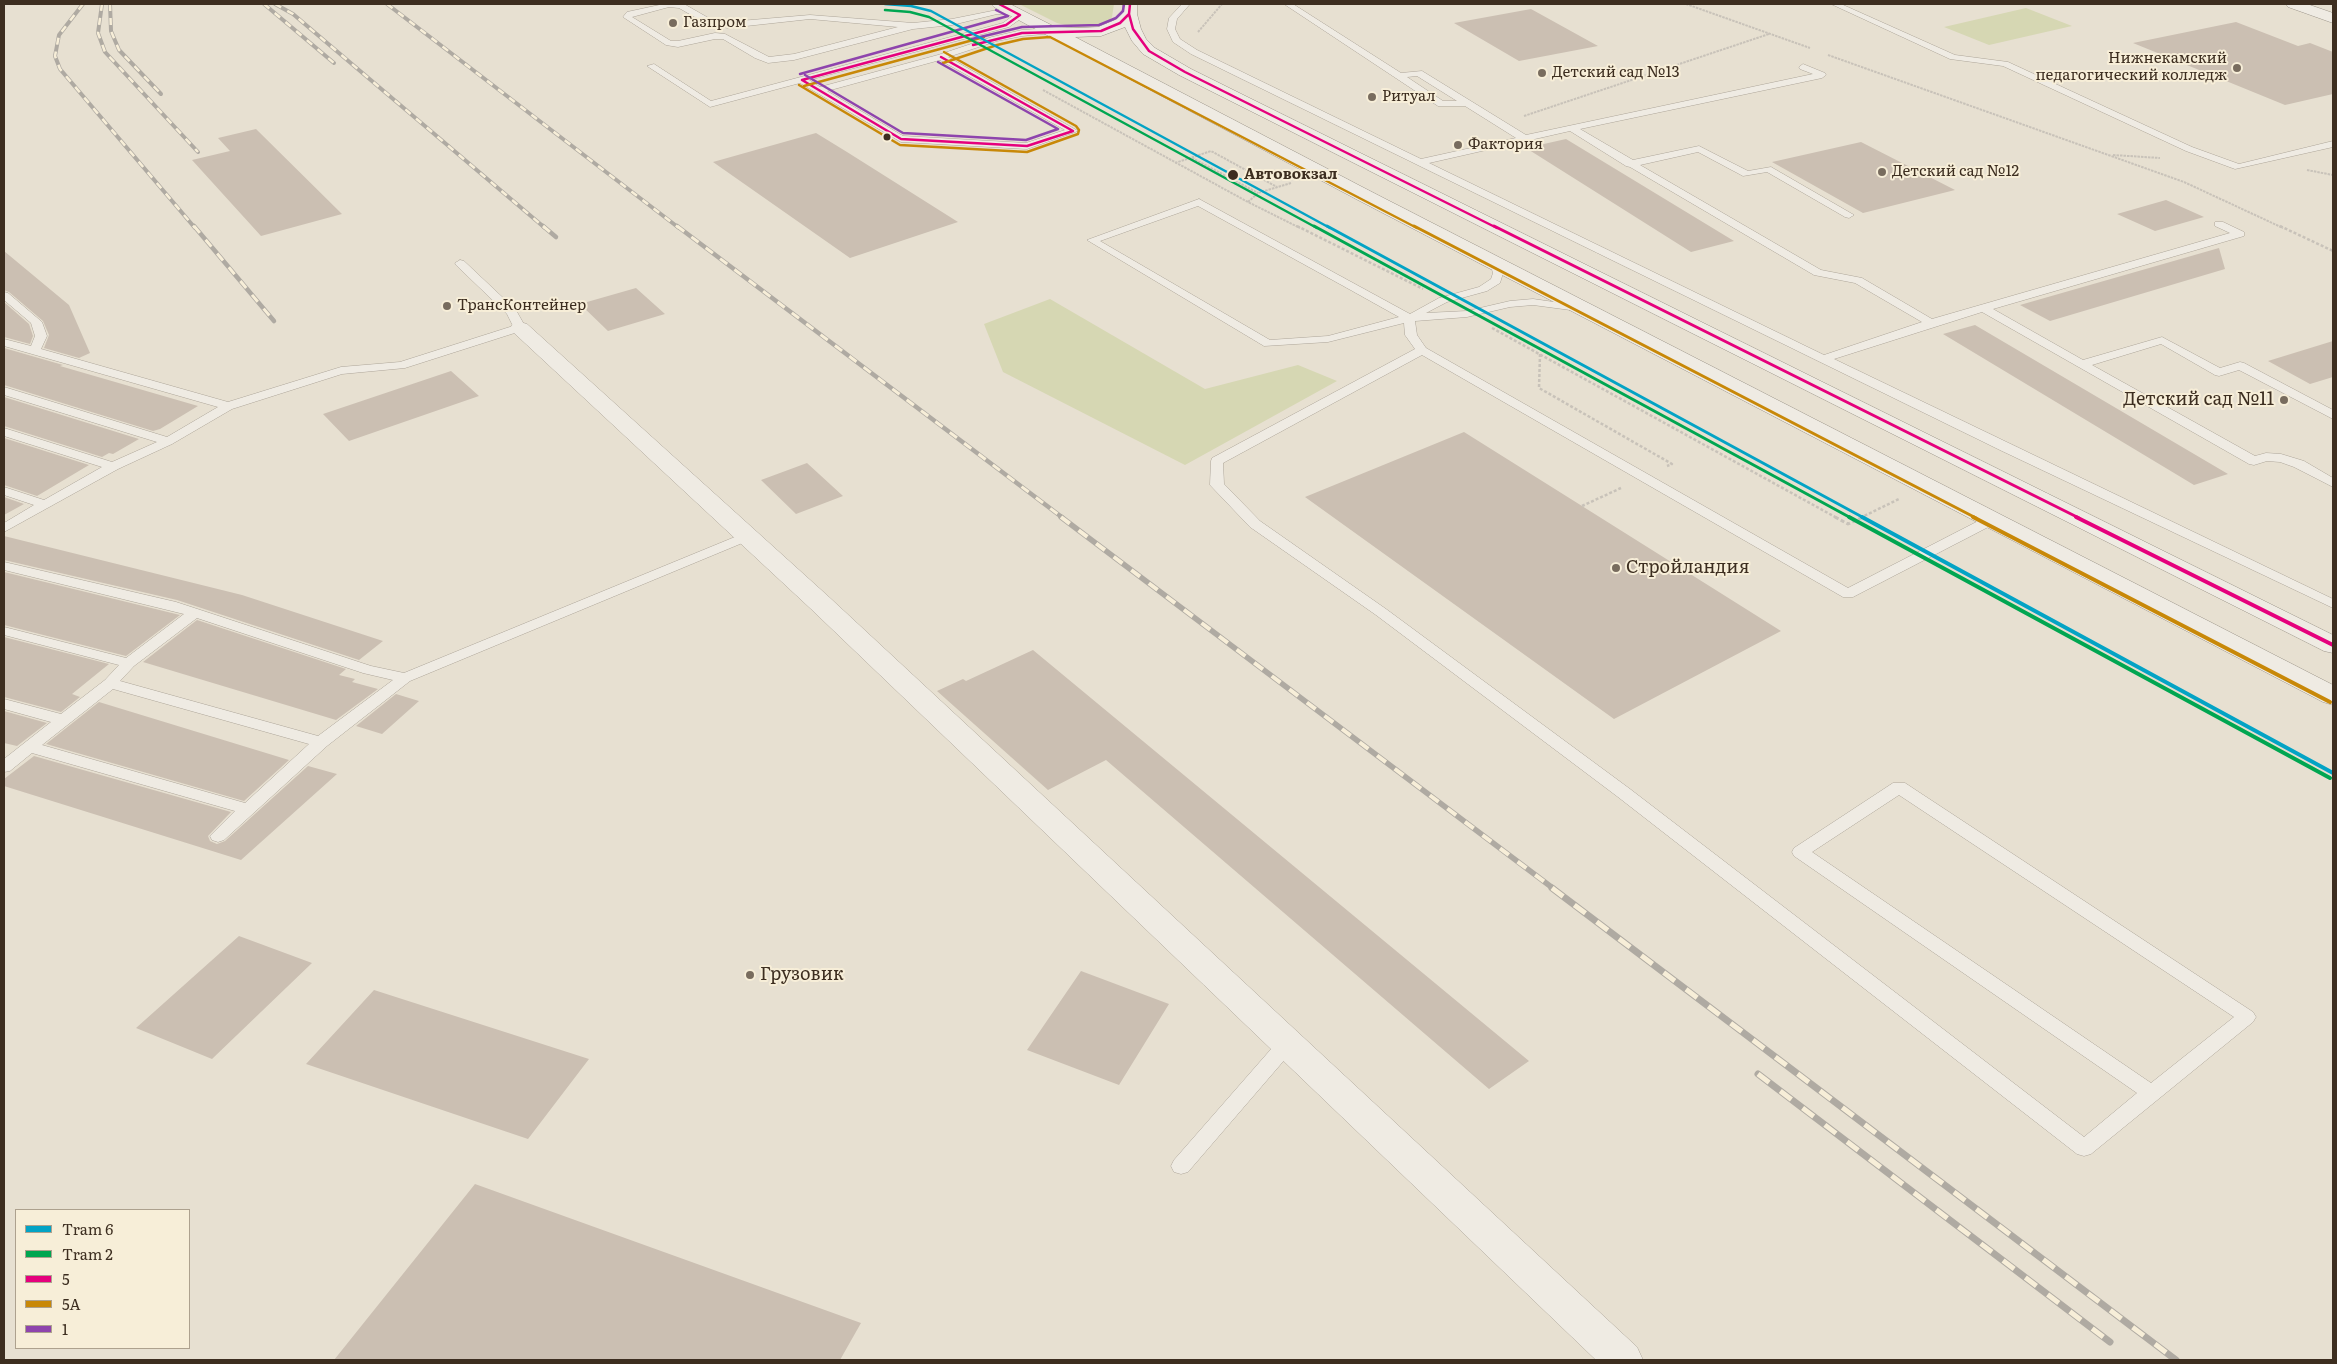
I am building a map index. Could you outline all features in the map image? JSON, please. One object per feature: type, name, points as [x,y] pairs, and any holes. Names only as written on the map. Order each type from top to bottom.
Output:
[{"type":"main road","points":[[999,4],[1495,263],[2333,696]]},
{"type":"main road","points":[[2293,4],[2333,18]]},
{"type":"main road","points":[[1051,31],[1079,33],[1101,30],[1120,23],[1130,9]]},
{"type":"main road","points":[[1130,9],[1133,29],[1140,41],[1149,51],[1186,72],[2333,645]]},
{"type":"main road","points":[[520,328],[747,536],[1623,1360]]},
{"type":"lane","points":[[982,14],[993,10],[993,4]]},
{"type":"lane","points":[[1186,4],[1173,18],[1171,29],[1176,40],[1194,52],[1823,359],[2333,604]]},
{"type":"lane","points":[[1288,4],[1441,104],[1467,103]]},
{"type":"lane","points":[[1835,4],[1953,57],[2005,64],[2189,149],[2238,167],[2333,144]]},
{"type":"lane","points":[[913,26],[810,17],[728,25],[710,22],[681,6],[669,5],[630,14],[628,17],[669,43],[678,44],[715,36],[725,36],[768,60],[794,57],[913,26],[944,23],[997,12],[1018,14]]},
{"type":"lane","points":[[651,66],[710,104],[1006,25],[1018,14]]},
{"type":"lane","points":[[820,90],[941,57],[995,38],[1022,33],[1051,31]]},
{"type":"lane","points":[[802,80],[901,139],[1027,146],[1073,130],[941,57]]},
{"type":"lane","points":[[1420,162],[1571,128],[1822,76],[1803,67]]},
{"type":"lane","points":[[1399,76],[1419,73],[1525,139]]},
{"type":"lane","points":[[1571,128],[1629,164],[1818,273],[1858,280],[1931,323]]},
{"type":"lane","points":[[1629,164],[1700,149],[1747,174],[1768,169],[1849,216]]},
{"type":"lane","points":[[1409,318],[1198,202],[1092,240],[1268,344],[1328,339],[1409,318],[1467,314],[1510,304],[1533,302],[1584,309]]},
{"type":"lane","points":[[1823,359],[1931,323],[2240,234],[2219,224]]},
{"type":"lane","points":[[4,528],[113,466],[168,441],[228,406],[341,371],[402,365],[520,328],[512,312],[460,263]]},
{"type":"lane","points":[[1409,318],[1443,300],[1483,289],[1496,281],[1498,273],[1495,263]]},
{"type":"lane","points":[[4,294],[36,322],[41,336],[34,351]]},
{"type":"lane","points":[[1983,308],[2254,461],[2266,456],[2281,458],[2298,464],[2333,483]]},
{"type":"lane","points":[[1409,318],[1411,335],[1422,350],[1848,594],[1991,520]]},
{"type":"lane","points":[[2082,364],[2162,340],[2219,372],[2240,366],[2333,416]]},
{"type":"lane","points":[[4,342],[228,406]]},
{"type":"lane","points":[[1422,350],[1217,461],[1217,485],[1255,524],[1381,612],[1624,793],[2084,1148],[2150,1093],[2247,1017],[1899,787],[1800,852],[2150,1093]]},
{"type":"lane","points":[[4,391],[168,441]]},
{"type":"lane","points":[[4,432],[113,466]]},
{"type":"lane","points":[[4,491],[44,504]]},
{"type":"lane","points":[[218,836],[321,742],[405,678],[747,536]]},
{"type":"lane","points":[[4,566],[171,606],[368,670],[405,678]]},
{"type":"lane","points":[[4,767],[110,683],[129,663],[195,613]]},
{"type":"lane","points":[[4,631],[129,663]]},
{"type":"lane","points":[[110,683],[321,742]]},
{"type":"lane","points":[[4,704],[64,720]]},
{"type":"lane","points":[[30,747],[248,809]]},
{"type":"lane","points":[[1181,1166],[1286,1045]]},
{"type":"path","points":[[1686,4],[1817,51]]},
{"type":"path","points":[[1500,124],[1770,34]]},
{"type":"path","points":[[1826,54],[2184,182],[2333,251]]},
{"type":"path","points":[[1035,86],[1248,202],[1443,300]]},
{"type":"path","points":[[1174,163],[1211,152],[1278,187]]},
{"type":"path","points":[[1192,157],[1258,193]]},
{"type":"path","points":[[1248,202],[1258,193],[1293,182]]},
{"type":"path","points":[[1467,314],[1848,524],[1906,495]]},
{"type":"green space","points":[[1019,4],[1114,4],[1112,17],[1109,21],[1094,27],[1077,28],[1057,23]]},
{"type":"green space","points":[[2026,8],[2072,26],[1989,45],[1944,27]]},
{"type":"green space","points":[[1050,299],[1205,389],[1298,365],[1337,381],[1185,465],[1003,372],[984,324]]},
{"type":"building","points":[[1531,9],[1598,46],[1519,61],[1454,23]]},
{"type":"building","name":"Нижнекамский педагогический колледж","points":[[2236,22],[2298,46],[2310,43],[2333,52],[2333,94],[2285,105],[2133,43]]},
{"type":"building","points":[[256,129],[342,214],[261,236],[192,160],[230,151],[218,138]]},
{"type":"building","points":[[816,133],[958,222],[850,258],[713,162]]},
{"type":"building","points":[[1566,139],[1734,241],[1691,252],[1526,148]]},
{"type":"building","points":[[1861,142],[1955,190],[1863,213],[1772,162]]},
{"type":"building","points":[[2166,200],[2204,217],[2155,231],[2117,214]]},
{"type":"building","points":[[2219,248],[2225,269],[2050,321],[2020,305]]},
{"type":"building","points":[[4,251],[69,305],[90,353],[79,358],[44,348],[49,335],[43,321],[9,292],[4,290]]},
{"type":"building","points":[[636,288],[665,314],[608,331],[580,304]]},
{"type":"building","points":[[4,302],[29,324],[33,336],[30,344],[4,337]]},
{"type":"building","points":[[1975,325],[2228,474],[2194,485],[1943,334]]},
{"type":"building","points":[[2333,341],[2333,377],[2310,384],[2268,361]]},
{"type":"building","points":[[4,348],[198,406],[160,429],[153,431],[4,385]]},
{"type":"building","points":[[451,371],[479,396],[349,441],[323,414]]},
{"type":"building","points":[[4,397],[139,439],[113,454],[109,453],[102,457],[4,426]]},
{"type":"building","points":[[1464,432],[1781,631],[1614,719],[1305,497]]},
{"type":"building","points":[[4,438],[89,465],[37,496],[4,485]]},
{"type":"building","points":[[807,463],[843,496],[796,514],[761,480]]},
{"type":"building","points":[[4,497],[24,504],[4,515]]},
{"type":"building","points":[[4,536],[242,595],[383,641],[359,660],[177,600],[4,560]]},
{"type":"building","points":[[4,572],[180,615],[126,656],[4,625]]},
{"type":"building","points":[[197,620],[346,669],[339,675],[355,679],[352,682],[378,689],[336,720],[143,662]]},
{"type":"building","points":[[4,637],[109,664],[72,694],[80,697],[61,712],[4,697]]},
{"type":"building","points":[[1033,650],[1529,1061],[1489,1089],[1106,760],[1048,790],[937,691],[963,679],[966,681]]},
{"type":"building","points":[[396,694],[419,701],[382,734],[356,726]]},
{"type":"building","points":[[99,702],[289,760],[244,801],[46,744]]},
{"type":"building","points":[[4,711],[47,723],[17,746],[4,743]]},
{"type":"building","points":[[34,756],[231,812],[208,836],[210,841],[217,844],[225,841],[308,766],[337,774],[241,860],[4,786],[4,779]]},
{"type":"building","points":[[239,936],[312,963],[212,1059],[136,1028]]},
{"type":"building","points":[[1081,971],[1169,1004],[1119,1085],[1027,1050]]},
{"type":"building","points":[[374,990],[589,1059],[528,1139],[306,1064]]},
{"type":"building","points":[[475,1184],[861,1323],[840,1360],[334,1360]]},
{"type":"railway","points":[[83,4],[59,35],[55,56],[60,69],[195,228]]},
{"type":"railway","points":[[102,4],[98,33],[105,52],[198,152]]},
{"type":"railway","points":[[110,4],[111,31],[119,50],[161,94]]},
{"type":"railway","points":[[264,4],[334,63]]},
{"type":"railway","points":[[275,4],[293,14],[545,228]]},
{"type":"railway","points":[[387,4],[679,228]]},
{"type":"railway","points":[[194,226],[274,321]]},
{"type":"railway","points":[[543,226],[556,237]]},
{"type":"railway","points":[[677,226],[1063,518]]},
{"type":"railway","points":[[1061,517],[1554,889]]},
{"type":"railway","points":[[1552,888],[2176,1360]]},
{"type":"railway","points":[[1758,1074],[2110,1342]]},
{"type":"tram line","name":"6","points":[[885,4],[911,6],[931,11],[2333,773]]},
{"type":"tram line","name":"2","points":[[885,10],[910,12],[929,17],[2330,778]]},
{"type":"transit line","name":"5","points":[[802,80],[1006,25],[1020,15],[999,4]]},
{"type":"transit line","name":"1","points":[[972,39],[1022,27],[1099,25],[1116,18],[1123,11],[1124,4]]},
{"type":"transit line","name":"5","points":[[1130,4],[1129,14],[1133,29],[1140,41],[1149,51],[1185,72],[2333,645]]},
{"type":"transit line","name":"1","points":[[800,74],[1003,19],[1008,16],[996,10]]},
{"type":"transit line","name":"5","points":[[973,45],[1022,33],[1101,31],[1120,23],[1129,14]]},
{"type":"transit line","name":"5А","points":[[804,86],[984,37]]},
{"type":"transit line","name":"5А","points":[[943,63],[997,45],[1023,39],[1050,37],[2330,702]]},
{"type":"transit line","name":"5А","points":[[799,85],[900,145],[1027,152],[1078,134],[1079,130],[1076,126],[944,52]]},
{"type":"transit line","name":"5","points":[[802,80],[901,139],[1027,146],[1073,131],[941,57]]},
{"type":"transit line","name":"1","points":[[805,75],[903,133],[1026,140],[1058,129],[938,62]]},
{"type":"place","name":"Газпром","points":[[673,23]]},
{"type":"place","name":"Нижнекамский педагогический колледж","points":[[2237,68]]},
{"type":"place","name":"Детский сад №13","points":[[1542,73]]},
{"type":"place","name":"Ритуал","points":[[1372,97]]},
{"type":"place","name":"Фактория","points":[[1458,145]]},
{"type":"place","name":"Детский сад №12","points":[[1882,172]]},
{"type":"place","name":"Автовокзал","points":[[1233,175]]},
{"type":"place","name":"ТрансКонтейнер","points":[[447,306]]},
{"type":"place","name":"Детский сад №11","points":[[2284,400]]},
{"type":"place","name":"Стройландия","points":[[1616,568]]},
{"type":"place","name":"Грузовик","points":[[750,975]]}]
